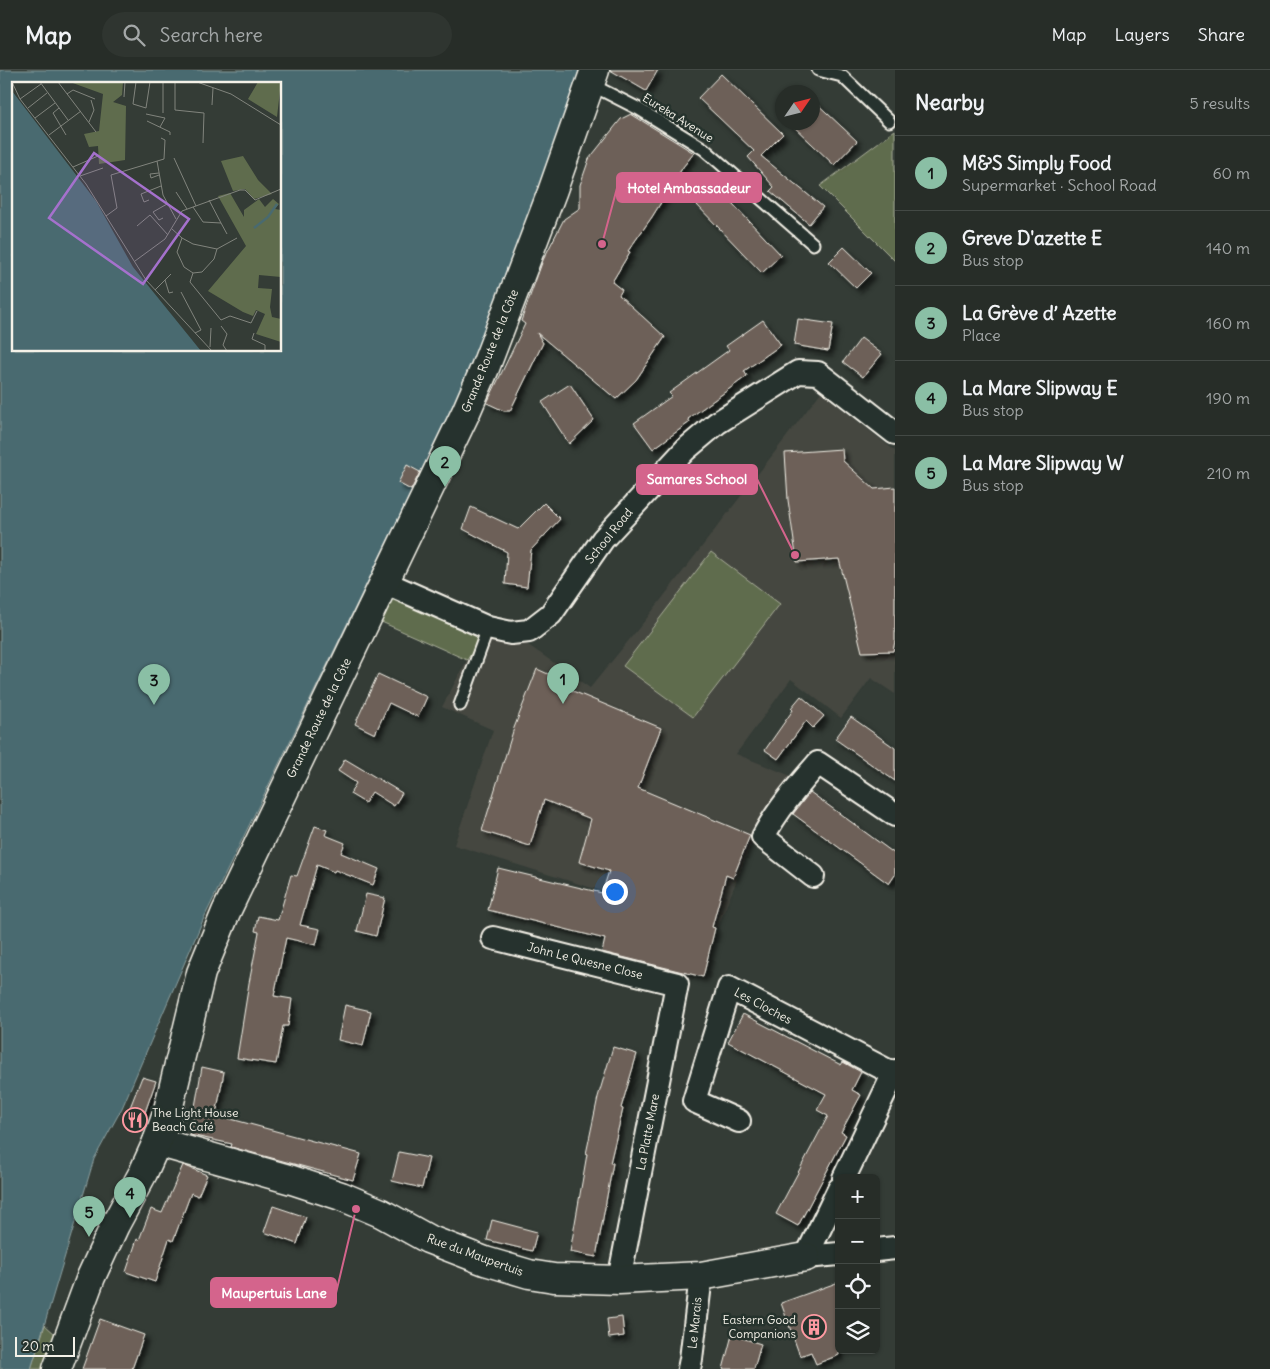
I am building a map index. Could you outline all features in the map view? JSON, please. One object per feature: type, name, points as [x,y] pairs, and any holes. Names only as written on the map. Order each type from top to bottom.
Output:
[{"type":"main road","name":"Grande Route de la Côte","points":[[57,1369],[91,1277],[157,1142],[167,1114],[201,973],[226,912],[466,412],[485,368],[552,192],[592,77]]},
{"type":"main road","name":"Rue du Maupertuis","points":[[157,1142],[292,1180],[341,1196],[380,1213],[428,1239],[485,1261],[529,1274],[554,1278],[619,1280],[700,1276],[806,1257]]},
{"type":"street","name":"School Road","points":[[384,582],[488,628],[511,633],[529,631],[551,614],[603,539],[685,450],[717,423],[798,372],[818,373],[895,433]]},
{"type":"street","points":[[813,876],[763,837],[798,785],[818,762],[895,815]]},
{"type":"street","name":"John Le Quesne Close","points":[[493,938],[678,984]]},
{"type":"street","name":"La Platte Mare","points":[[619,1280],[678,984]]},
{"type":"street","name":"Les Cloches","points":[[739,1120],[694,1101],[729,988],[894,1072]]},
{"type":"street","points":[[846,1174],[894,1072]]},
{"type":"street","points":[[806,1257],[835,1197]]},
{"type":"street","points":[[880,1250],[895,1248]]},
{"type":"street","name":"Rue du Maupertuis","points":[[806,1257],[835,1254]]},
{"type":"street","name":"Le Marais","points":[[689,1369],[700,1276]]},
{"type":"lane","points":[[818,70],[842,76],[889,121]]},
{"type":"lane","name":"Eureka Avenue","points":[[592,77],[639,109],[704,148],[813,244]]},
{"type":"lane","points":[[460,705],[488,628]]},
{"type":"shaded area","points":[[821,392],[895,451],[895,694],[871,678],[841,718],[791,679],[736,754],[796,778],[756,832],[718,927],[454,845],[493,730],[442,707],[467,660],[488,628],[511,633],[590,688],[647,618]]},
{"type":"green space","points":[[895,130],[895,261],[820,186]]},
{"type":"green space","points":[[711,552],[780,604],[693,717],[623,666]]},
{"type":"green space","points":[[384,582],[488,628],[467,660],[368,616]]},
{"type":"green space","points":[[45,1325],[66,1344],[57,1369],[31,1369]]},
{"type":"water","points":[[0,70],[580,70],[550,165],[458,396],[203,920],[122,1108],[94,1159],[31,1369],[0,1369]]},
{"type":"building","points":[[610,70],[658,70],[646,91]]},
{"type":"building","points":[[721,74],[775,126],[775,130],[779,130],[783,134],[761,156],[823,207],[809,224],[770,191],[774,187],[748,157],[754,151],[698,98]]},
{"type":"building","points":[[820,106],[857,141],[834,165],[797,130],[820,130]]},
{"type":"building","points":[[631,114],[694,153],[628,251],[630,252],[612,282],[622,290],[619,295],[665,337],[636,380],[616,399],[537,333],[543,343],[510,411],[504,411],[487,403],[525,324],[521,321],[543,260],[564,219],[580,208],[580,185],[589,159],[621,119]]},
{"type":"building","points":[[717,187],[781,255],[762,273],[697,205]]},
{"type":"building","points":[[844,247],[871,273],[856,288],[829,262]]},
{"type":"building","points":[[798,319],[833,324],[828,351],[794,345]]},
{"type":"building","points":[[763,320],[781,345],[744,371],[747,376],[688,419],[690,422],[653,449],[634,423],[672,396],[669,393],[729,350],[726,346]]},
{"type":"building","points":[[861,338],[882,354],[863,377],[843,362]]},
{"type":"building","points":[[570,384],[594,420],[569,444],[542,402]]},
{"type":"building","points":[[842,449],[843,461],[874,489],[895,487],[895,641],[893,651],[862,652],[839,559],[797,562],[788,500],[785,453]]},
{"type":"building","points":[[407,465],[420,472],[411,490],[398,483]]},
{"type":"building","points":[[544,503],[560,519],[531,550],[527,587],[505,584],[507,552],[463,529],[471,507],[518,529]]},
{"type":"building","points":[[537,669],[559,679],[556,684],[661,728],[638,788],[750,835],[733,878],[726,875],[712,927],[715,928],[703,977],[602,952],[605,939],[488,910],[498,868],[602,893],[609,871],[579,862],[591,819],[544,800],[530,846],[482,831],[514,728]]},
{"type":"building","points":[[378,674],[427,697],[418,717],[389,703],[375,734],[355,724]]},
{"type":"building","points":[[801,696],[824,716],[813,728],[806,721],[778,759],[765,750],[793,710],[791,708]]},
{"type":"building","points":[[851,717],[895,748],[895,781],[835,739]]},
{"type":"building","points":[[345,759],[402,793],[394,806],[372,792],[365,803],[350,794],[356,783],[338,771]]},
{"type":"building","points":[[810,792],[895,854],[895,875],[889,884],[793,814]]},
{"type":"building","points":[[315,826],[327,830],[325,835],[345,843],[341,853],[379,869],[373,885],[317,865],[300,925],[320,929],[316,945],[286,938],[274,996],[292,999],[288,1026],[283,1026],[276,1064],[237,1058],[259,932],[255,931],[258,916],[278,920],[291,875],[297,876]]},
{"type":"building","points":[[366,894],[385,898],[376,936],[357,931]]},
{"type":"building","points":[[345,1005],[371,1011],[363,1046],[338,1040]]},
{"type":"building","points":[[743,1014],[841,1065],[843,1062],[861,1072],[852,1090],[861,1095],[841,1132],[846,1135],[798,1226],[776,1214],[828,1116],[817,1110],[826,1094],[728,1042]]},
{"type":"building","points":[[613,1047],[637,1054],[621,1108],[623,1109],[610,1163],[613,1163],[596,1257],[570,1252],[586,1154],[598,1097]]},
{"type":"building","points":[[202,1067],[224,1072],[216,1115],[361,1154],[353,1180],[231,1147],[232,1144],[190,1135]]},
{"type":"building","points":[[142,1077],[156,1081],[143,1118],[129,1110]]},
{"type":"building","points":[[399,1152],[429,1158],[422,1188],[392,1181]]},
{"type":"building","points":[[183,1165],[207,1175],[198,1196],[191,1193],[173,1241],[169,1239],[155,1282],[126,1272],[137,1239],[139,1240],[151,1209],[162,1213]]},
{"type":"building","points":[[273,1206],[306,1217],[297,1244],[264,1232]]},
{"type":"building","points":[[492,1220],[537,1232],[532,1251],[487,1240]]},
{"type":"building","name":"Eastern Good Companions","points":[[835,1283],[835,1354],[839,1355],[816,1364],[811,1352],[800,1356],[781,1303]]},
{"type":"building","points":[[622,1317],[624,1336],[609,1338],[607,1319]]},
{"type":"building","points":[[100,1319],[144,1335],[132,1369],[82,1369]]},
{"type":"building","points":[[732,1335],[761,1344],[754,1369],[723,1369]]},
{"type":"place","name":"Hotel Ambassadeur","points":[[602,244]]},
{"type":"place","name":"Greve D'azette E","points":[[445,487]]},
{"type":"place","name":"Samares School","points":[[795,555]]},
{"type":"place","name":"M&S Simply Food","points":[[563,704]]},
{"type":"place","name":"La Grève d’ Azette","points":[[154,705]]},
{"type":"place","name":"The Light House Beach Café","points":[[135,1120]]},
{"type":"place","name":"Maupertuis Lane","points":[[356,1209]]},
{"type":"place","name":"La Mare Slipway E","points":[[130,1218]]},
{"type":"place","name":"La Mare Slipway W","points":[[89,1237]]},
{"type":"place","name":"Eastern Good Companions","points":[[814,1327]]}]
